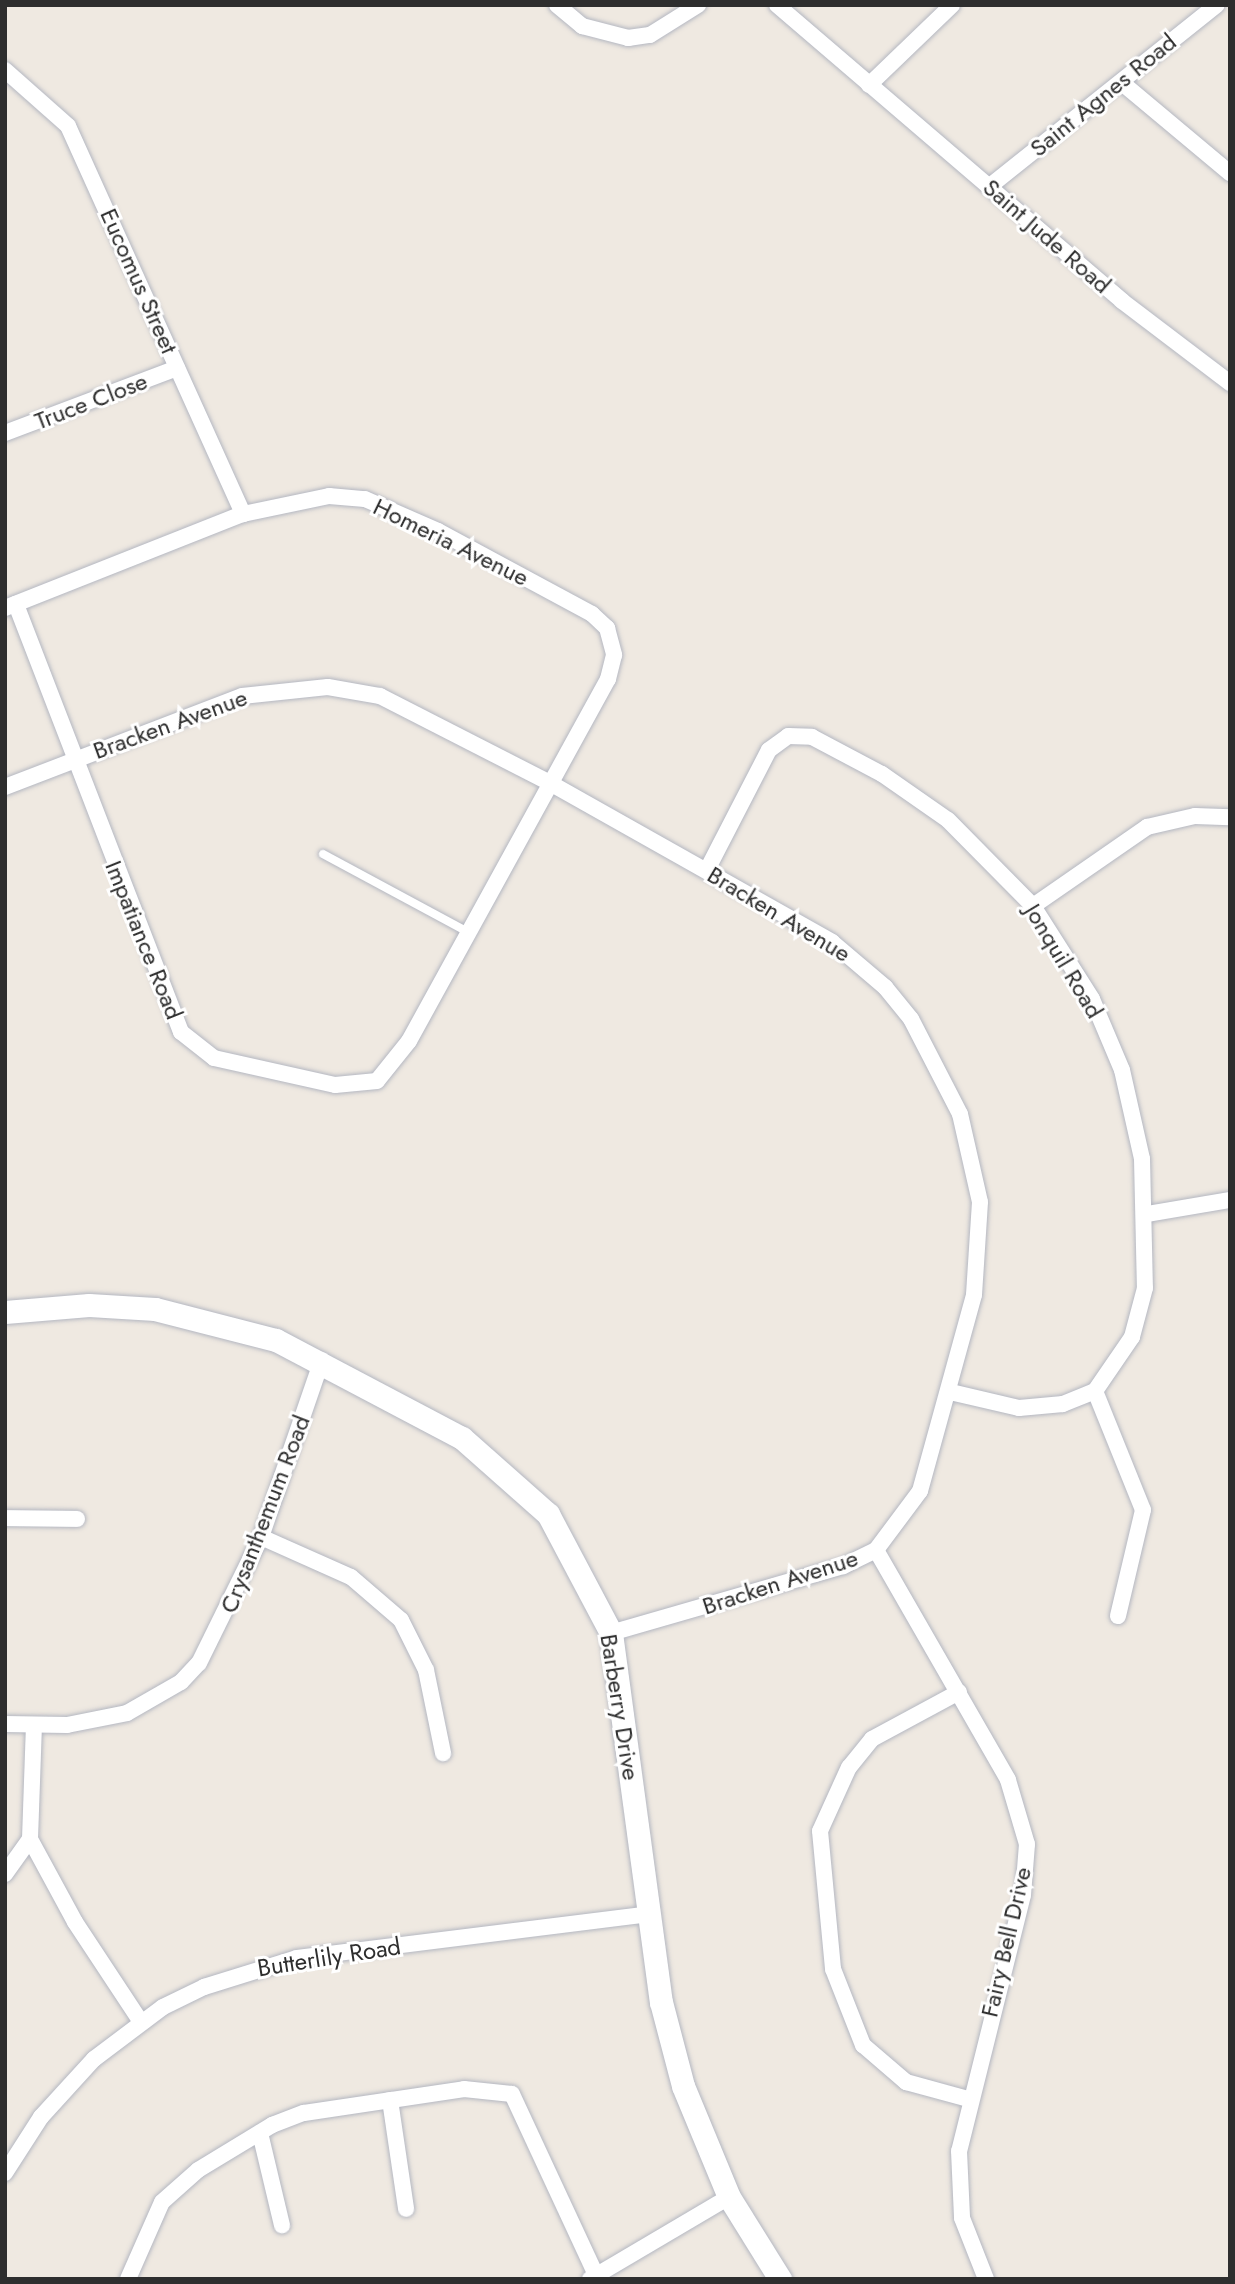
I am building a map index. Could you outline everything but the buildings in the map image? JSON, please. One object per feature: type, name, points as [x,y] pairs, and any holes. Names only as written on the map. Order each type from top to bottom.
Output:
[{"type":"street","points":[[557,5],[582,26],[628,38],[650,35],[698,5]]},
{"type":"street","name":"Saint Jude Road","points":[[777,5],[990,186],[1230,383]]},
{"type":"street","points":[[869,85],[952,5]]},
{"type":"street","name":"Saint Agnes Road","points":[[990,186],[1217,5]]},
{"type":"street","name":"Eucomus Street","points":[[5,70],[68,126],[243,514]]},
{"type":"street","points":[[1121,82],[1230,173]]},
{"type":"street","name":"Truce Close","points":[[5,433],[177,368]]},
{"type":"street","name":"Homeria Avenue","points":[[10,606],[243,514],[329,496],[365,499],[438,531],[592,614],[607,628],[614,654],[608,679],[550,783]]},
{"type":"street","name":"Impatiance Road","points":[[10,606],[74,759],[163,996],[186,1037],[214,1058],[335,1085],[377,1081],[408,1041],[550,783]]},
{"type":"street","name":"Bracken Avenue","points":[[5,787],[243,696],[328,687],[380,696],[550,783],[707,870],[856,959],[911,1019],[941,1069],[960,1114],[979,1202],[974,1295],[950,1392],[920,1491],[876,1550],[843,1566],[611,1633]]},
{"type":"street","name":"Jonquil Road","points":[[707,870],[769,750],[798,735],[882,774],[948,820],[1033,906],[1092,999],[1122,1070],[1147,1214],[1145,1288],[1132,1337],[1095,1391]]},
{"type":"street","points":[[1033,906],[1147,827],[1195,816],[1230,817]]},
{"type":"street","points":[[1147,1214],[1230,1200]]},
{"type":"street","name":"Barberry Drive","points":[[5,1312],[89,1305],[155,1309],[254,1332],[322,1360],[462,1438],[519,1483],[572,1550],[611,1633],[661,2002],[683,2086],[729,2197],[780,2279]]},
{"type":"street","name":"Crysanthemum Road","points":[[5,1724],[34,1725],[106,1720],[148,1704],[181,1682],[221,1627],[261,1537],[322,1360]]},
{"type":"street","points":[[950,1392],[1045,1408],[1095,1391],[1143,1510],[1118,1616]]},
{"type":"street","points":[[5,1518],[77,1518]]},
{"type":"street","points":[[261,1537],[351,1577],[401,1619],[426,1670],[443,1753]]},
{"type":"street","name":"Fairy Bell Drive","points":[[876,1550],[1008,1780],[1027,1844],[1023,1895],[968,2099],[959,2193],[967,2235],[986,2279]]},
{"type":"street","points":[[959,1692],[872,1740],[849,1767],[820,1831],[834,1969],[863,2045],[906,2082],[968,2099]]},
{"type":"street","points":[[34,1725],[30,1839],[75,1922],[141,2022]]},
{"type":"street","points":[[5,1874],[30,1839]]},
{"type":"street","name":"Butterlily Road","points":[[5,2173],[41,2117],[94,2059],[141,2022],[204,1987],[297,1958],[649,1914]]},
{"type":"street","points":[[128,2279],[162,2202],[198,2170],[260,2133],[304,2113],[464,2088],[512,2094],[595,2278],[729,2197]]},
{"type":"street","points":[[390,2101],[406,2209]]},
{"type":"street","points":[[260,2133],[282,2225]]},
{"type":"lane","points":[[323,854],[468,932]]}]
